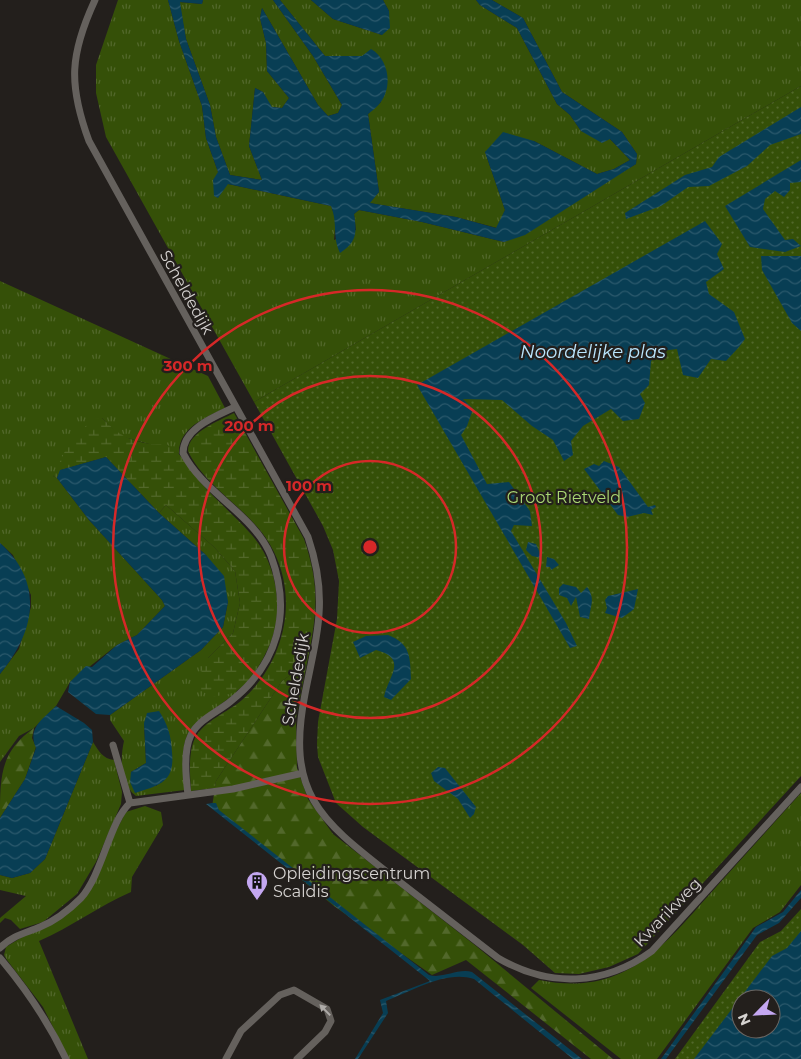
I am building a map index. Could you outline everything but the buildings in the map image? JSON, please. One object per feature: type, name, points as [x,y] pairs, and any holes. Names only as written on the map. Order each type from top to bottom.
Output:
[{"type":"street","name":"Scheldedijk","points":[[95,0],[80,33],[74,61],[75,93],[79,115],[104,171],[308,538],[316,560],[320,589],[320,616],[300,719],[302,771]]},
{"type":"street","points":[[188,795],[187,748],[191,736],[200,723],[240,695],[256,677],[268,659],[278,636],[282,606],[278,580],[270,554],[255,531],[213,490],[183,453],[183,445],[193,431],[235,406]]},
{"type":"street","points":[[113,746],[130,803]]},
{"type":"street","points":[[0,948],[8,940],[47,924],[81,897],[100,864],[121,814],[130,803],[233,789],[302,771]]},
{"type":"street","name":"Kwarikweg","points":[[302,771],[312,797],[336,831],[498,958],[526,972],[555,979],[586,979],[612,973],[652,951],[801,787]]},
{"type":"street","points":[[0,958],[34,1000],[66,1059]]},
{"type":"street","points":[[226,1059],[242,1031],[280,995],[294,990],[327,1009],[331,1022],[326,1032],[297,1059]]},
{"type":"green space","points":[[118,0],[168,0],[179,41],[202,106],[206,138],[218,172],[228,184],[331,206],[336,220],[334,240],[356,230],[354,214],[359,210],[422,222],[504,242],[636,164],[637,154],[622,132],[562,92],[523,18],[492,0],[801,0],[801,86],[254,402],[106,137],[96,93],[96,65]]},
{"type":"green space","points":[[203,0],[273,0],[313,56],[342,105],[338,113],[328,116],[318,105],[262,8],[260,18],[266,43],[267,71],[289,98],[282,108],[271,107],[263,92],[255,88],[249,146],[262,180],[230,175],[216,137],[210,105],[186,39],[179,2],[202,4]]},
{"type":"green space","points":[[280,0],[311,0],[333,19],[382,35],[389,11],[383,0],[476,0],[480,5],[517,28],[557,104],[570,115],[581,131],[610,139],[630,160],[614,169],[597,174],[534,141],[485,152],[505,210],[497,228],[456,217],[369,203],[379,192],[368,114],[381,102],[362,56],[325,56]]},
{"type":"green space","name":"Groot Rietveld","points":[[801,86],[801,776],[638,954],[609,967],[579,974],[555,973],[523,945],[363,827],[336,803],[318,757],[317,744],[318,722],[337,619],[339,581],[333,550],[323,526],[254,402]]},
{"type":"green space","points":[[0,281],[208,376],[225,408],[201,420],[188,431],[183,437],[179,454],[167,445],[153,445],[120,436],[102,418],[53,476],[57,478],[89,520],[162,600],[165,606],[137,635],[117,645],[70,682],[56,706],[34,728],[19,736],[0,762],[0,674],[19,649],[31,607],[31,595],[13,555],[0,543]]},
{"type":"green space","points":[[234,413],[304,539],[314,576],[314,624],[304,678],[293,673],[282,681],[216,781],[215,788],[191,791],[190,757],[195,738],[210,722],[242,700],[268,669],[277,651],[286,611],[281,571],[266,538],[207,478],[196,465],[188,451],[189,444],[193,438],[205,428]]},
{"type":"green space","points":[[102,418],[113,429],[129,438],[151,444],[165,444],[176,451],[202,484],[250,533],[266,557],[272,571],[277,600],[275,630],[257,669],[243,686],[235,692],[212,697],[198,689],[201,672],[208,658],[233,633],[240,603],[235,571],[214,547],[166,505],[159,513],[106,457],[61,470],[57,478],[53,476],[67,447],[92,419]]},
{"type":"green space","points":[[166,505],[214,547],[235,571],[240,603],[233,633],[208,658],[237,692],[190,730],[183,752],[185,790],[136,796],[124,778],[122,755],[124,741],[110,720],[110,715],[201,650],[223,627],[228,602],[206,555],[159,513]],"holes":[[[144,723],[157,786],[131,772],[146,763]]]},
{"type":"green space","points":[[293,673],[304,678],[296,718],[297,768],[308,799],[333,834],[476,946],[613,1059],[591,1059],[466,960],[432,975],[334,906],[212,807],[216,781],[282,681]]},
{"type":"green space","points":[[34,728],[32,738],[36,747],[25,779],[0,818],[4,766],[14,746]]},
{"type":"green space","points":[[93,742],[104,756],[114,760],[122,792],[121,804],[96,862],[77,894],[43,922],[20,929],[11,920],[5,918],[0,923],[0,918],[26,896],[0,890],[0,875],[12,878],[30,873],[45,859]]},
{"type":"green space","points":[[801,793],[801,885],[780,912],[753,928],[657,1059],[621,1059],[531,988],[539,980],[570,984],[597,981],[620,973],[642,962],[680,928]]},
{"type":"green space","points":[[145,806],[161,812],[163,825],[132,877],[131,892],[39,941],[88,1059],[69,1059],[43,1007],[4,955],[6,947],[78,903],[126,812]]},
{"type":"green space","points":[[801,909],[801,1059],[675,1059],[760,942],[781,931]]},
{"type":"water","points":[[168,0],[203,0],[202,4],[180,2],[186,39],[210,105],[216,137],[230,175],[262,180],[249,146],[255,88],[263,92],[272,107],[282,108],[289,98],[267,71],[266,43],[260,18],[262,8],[318,105],[328,116],[338,113],[342,105],[313,56],[273,0],[280,0],[325,56],[362,56],[371,49],[382,59],[387,74],[387,89],[380,103],[368,114],[379,192],[370,203],[456,217],[496,228],[505,210],[485,152],[503,132],[534,141],[597,174],[614,169],[630,160],[610,139],[602,143],[581,131],[570,115],[557,104],[517,28],[480,5],[476,0],[492,0],[523,18],[562,92],[622,132],[637,154],[636,164],[525,235],[504,242],[422,222],[359,210],[354,214],[355,232],[353,241],[340,253],[336,241],[331,206],[228,184],[218,198],[214,196],[213,180],[218,172],[206,138],[202,106],[179,41]]},
{"type":"water","points":[[311,0],[383,0],[389,11],[390,28],[382,35],[333,19]]},
{"type":"water","points":[[801,107],[801,134],[770,145],[747,166],[709,186],[688,187],[661,206],[626,219],[625,213],[685,175],[712,167],[719,157]]},
{"type":"water","points":[[801,160],[801,182],[790,183],[790,190],[784,197],[775,191],[765,199],[763,209],[785,240],[793,239],[801,246],[785,252],[750,247],[725,206]]},
{"type":"water","name":"Noordelijke plas","points":[[705,221],[722,244],[717,254],[724,269],[706,282],[709,294],[734,312],[745,339],[726,361],[711,359],[698,378],[683,375],[677,349],[661,351],[651,361],[649,385],[640,394],[645,403],[639,419],[623,421],[611,409],[583,426],[571,441],[573,455],[564,461],[553,440],[532,426],[502,400],[463,399],[473,409],[467,426],[461,435],[487,484],[509,482],[530,511],[532,526],[514,525],[511,531],[566,623],[577,646],[570,648],[417,385]]},
{"type":"water","points":[[761,256],[801,256],[801,331],[792,323],[762,270]]},
{"type":"water","points":[[106,457],[159,513],[206,555],[224,576],[228,602],[223,627],[201,650],[110,715],[96,714],[68,692],[70,682],[86,666],[92,667],[117,645],[137,635],[165,606],[162,600],[89,520],[57,478],[60,470]]},
{"type":"water","points":[[604,461],[619,467],[648,507],[655,505],[656,507],[651,510],[653,515],[644,513],[627,517],[618,515],[609,503],[597,499],[602,493],[584,469],[594,464],[599,466]]},
{"type":"water","points":[[528,542],[536,544],[542,558],[532,556],[526,550]]},
{"type":"water","points":[[0,543],[14,558],[24,574],[29,591],[30,608],[27,625],[21,641],[12,658],[0,674]]},
{"type":"water","points":[[547,557],[554,559],[559,565],[551,570],[550,567],[546,567]]},
{"type":"water","points":[[563,584],[576,587],[581,593],[587,587],[590,591],[592,603],[589,619],[580,617],[576,597],[571,606],[567,598],[559,595],[559,588]]},
{"type":"water","points":[[638,589],[634,609],[622,618],[605,613],[607,608],[605,600],[608,596]]},
{"type":"water","points":[[388,635],[405,647],[408,652],[411,671],[411,679],[391,700],[384,697],[394,669],[392,658],[376,650],[360,658],[353,642],[366,636]]},
{"type":"water","points":[[56,706],[92,730],[93,742],[45,859],[30,873],[12,878],[0,875],[0,818],[25,779],[36,748],[34,741],[35,729]]},
{"type":"water","points":[[159,711],[170,735],[172,752],[171,770],[164,781],[135,793],[130,782],[131,772],[146,763],[144,723],[147,713]]},
{"type":"water","points":[[438,767],[445,768],[476,807],[474,814],[470,818],[458,799],[434,781],[431,773]]},
{"type":"water","points":[[216,803],[219,810],[429,975],[440,976],[461,971],[472,972],[582,1059],[573,1059],[474,979],[452,977],[429,983],[386,1001],[388,1013],[358,1059],[355,1059],[383,1013],[380,1000],[430,981],[206,804]]},
{"type":"water","points":[[801,890],[801,898],[779,923],[757,935],[666,1059],[661,1059],[756,927],[783,912]]},
{"type":"water","points":[[801,931],[801,1059],[694,1059],[731,1010],[731,1039],[781,1039],[781,989],[747,989],[772,956],[787,948]]},
{"type":"place","name":"Opleidingscentrum Scaldis","points":[[257,901]]}]
